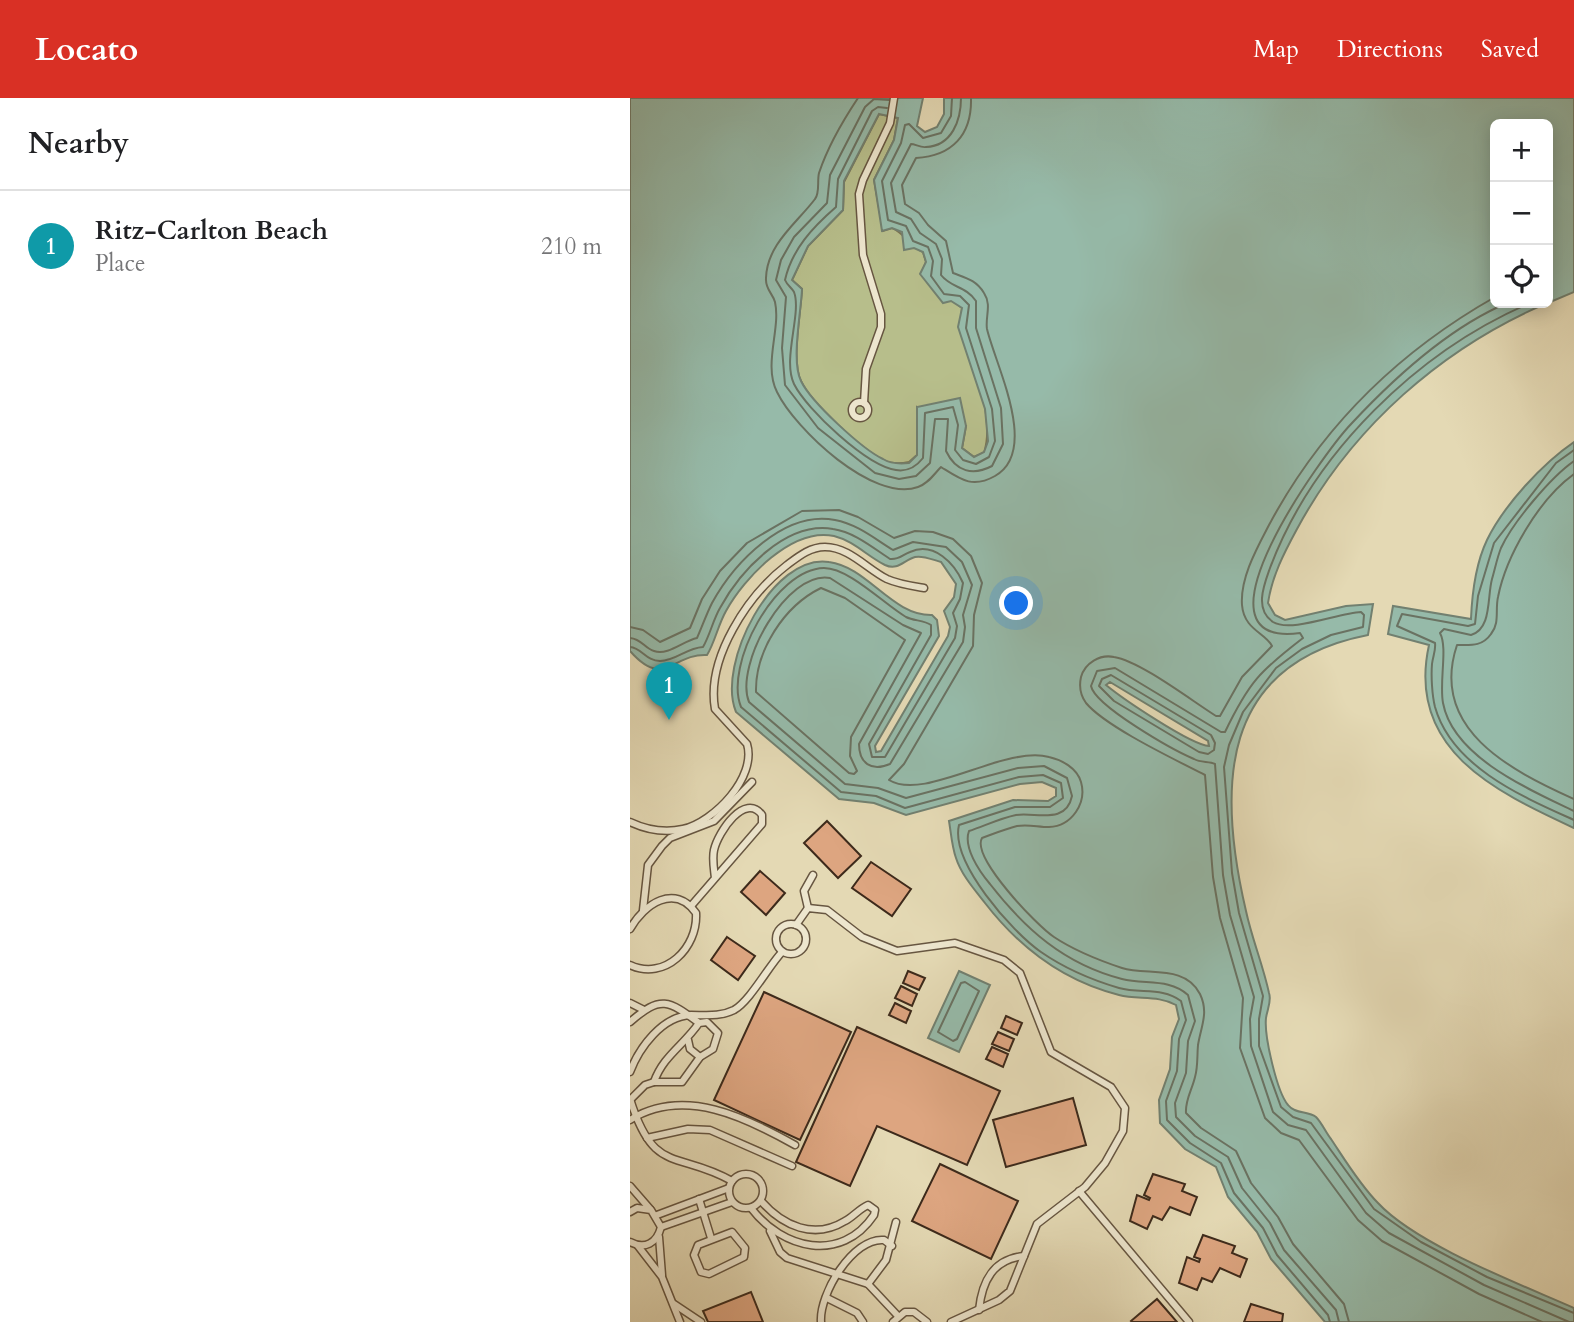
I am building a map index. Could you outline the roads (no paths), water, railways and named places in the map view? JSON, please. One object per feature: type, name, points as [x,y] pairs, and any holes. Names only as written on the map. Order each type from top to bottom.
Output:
[{"type":"lane","points":[[864,403],[866,369],[879,334],[881,314],[863,255],[859,194],[890,123],[894,98]]},
{"type":"lane","points":[[643,910],[648,865],[669,835],[703,820],[734,789],[746,771],[749,751],[747,744],[718,714],[713,692],[736,621],[761,588],[802,554],[824,547],[851,556],[891,580],[924,588]]},
{"type":"lane","points":[[630,822],[669,835],[714,821],[752,782]]},
{"type":"lane","points":[[734,789],[742,793]]},
{"type":"lane","points":[[691,906],[762,824],[762,815],[758,810],[750,806],[743,808],[717,841],[713,860],[715,878]]},
{"type":"lane","points":[[808,908],[804,891],[813,875]]},
{"type":"lane","points":[[630,929],[643,910],[657,900],[668,897],[681,900],[696,913],[697,927],[685,953],[659,968],[637,968],[630,965]]},
{"type":"lane","points":[[782,952],[776,936],[780,929],[796,925],[808,908],[817,906],[827,909],[862,937],[888,948],[913,951],[955,943],[965,944],[1004,960],[1020,973],[1051,1052],[1111,1087],[1125,1108],[1123,1131],[1105,1163],[1079,1191],[1037,1224],[1006,1296],[951,1322]]},
{"type":"lane","points":[[782,952],[796,953],[802,949],[805,935],[796,925]]},
{"type":"lane","points":[[630,1072],[647,1041],[688,1015],[715,1015],[737,1008],[782,952]]},
{"type":"lane","points":[[630,1022],[644,1010],[665,1002],[674,1004],[699,1023],[707,1022],[718,1033],[713,1049],[700,1057],[682,1082],[654,1082],[638,1090],[630,1100],[633,1118],[647,1138],[667,1158],[707,1168],[731,1185]]},
{"type":"lane","points":[[630,1003],[644,1010]]},
{"type":"lane","points":[[654,1082],[667,1056],[688,1040],[699,1023]]},
{"type":"lane","points":[[688,1040],[690,1049],[700,1057]]},
{"type":"lane","points":[[633,1118],[668,1108],[696,1106],[725,1110],[754,1122],[795,1145]]},
{"type":"lane","points":[[647,1138],[688,1129],[710,1130],[732,1137],[792,1166]]},
{"type":"lane","points":[[630,1212],[638,1208],[654,1213],[699,1199],[731,1185],[744,1174],[758,1179],[763,1187],[761,1201],[751,1208],[742,1209],[732,1202]]},
{"type":"lane","points":[[731,1185],[732,1202]]},
{"type":"lane","points":[[630,1186],[654,1213],[660,1231],[662,1277]]},
{"type":"lane","points":[[1079,1191],[1189,1322]]},
{"type":"lane","points":[[699,1199],[711,1238]]},
{"type":"lane","points":[[761,1201],[781,1221],[802,1229],[829,1228],[843,1223],[868,1205],[875,1210],[872,1218],[852,1235],[827,1245],[800,1244],[770,1231]]},
{"type":"lane","points":[[632,1243],[650,1244],[660,1231],[702,1211],[732,1202]]},
{"type":"lane","points":[[751,1208],[787,1258],[867,1284],[896,1319],[914,1311],[927,1322]]},
{"type":"lane","points":[[867,1284],[878,1273],[892,1246],[896,1222]]},
{"type":"lane","points":[[733,1232],[739,1238],[746,1254],[705,1274],[698,1268],[695,1250],[711,1238],[733,1232]]},
{"type":"lane","points":[[821,1322],[836,1273],[845,1261],[876,1240],[884,1240],[892,1246]]},
{"type":"lane","points":[[632,1243],[662,1277],[680,1322]]},
{"type":"lane","points":[[979,1310],[984,1283],[991,1272],[1002,1261],[1024,1256]]},
{"type":"lane","points":[[827,1298],[857,1313],[863,1322]]},
{"type":"lane","points":[[673,1303],[701,1322]]},
{"type":"water","points":[[630,98],[923,98],[917,126],[925,132],[937,127],[944,114],[944,98],[1574,98],[1574,292],[1553,301],[1553,119],[1490,119],[1490,308],[1536,308],[1471,343],[1436,367],[1403,395],[1344,457],[1297,529],[1272,583],[1268,603],[1275,615],[1285,620],[1346,606],[1373,604],[1368,635],[1319,650],[1282,673],[1256,702],[1240,737],[1233,777],[1232,820],[1246,911],[1270,996],[1266,1018],[1269,1050],[1276,1077],[1288,1105],[1294,1110],[1316,1117],[1365,1188],[1395,1219],[1470,1262],[1574,1308],[1574,1322],[1325,1322],[1271,1259],[1257,1232],[1228,1197],[1216,1167],[1185,1149],[1160,1123],[1159,1100],[1170,1069],[1172,1037],[1179,1019],[1176,1005],[1162,1000],[1119,995],[1079,981],[1061,971],[1012,934],[961,870],[949,821],[1013,800],[1048,801],[1056,796],[1056,788],[1042,782],[1020,784],[906,815],[874,803],[839,799],[736,712],[732,691],[734,667],[754,616],[770,593],[788,575],[808,564],[829,562],[856,573],[905,608],[932,615],[937,620],[939,636],[875,746],[876,752],[881,751],[948,636],[950,627],[944,611],[954,597],[956,584],[941,562],[918,557],[890,567],[848,541],[834,536],[818,535],[802,539],[771,558],[745,584],[726,611],[707,655],[695,656],[660,669],[642,662],[630,651]],"holes":[[[879,114],[898,118],[894,140],[874,180],[882,231],[892,228],[902,232],[904,250],[914,248],[923,252],[926,262],[920,274],[943,303],[951,301],[962,308],[958,327],[985,409],[988,441],[984,452],[974,457],[962,448],[966,426],[960,398],[917,407],[917,455],[909,463],[896,463],[874,454],[838,424],[815,401],[798,372],[797,349],[802,289],[792,280],[808,246],[843,210],[844,181]],[[1110,682],[1208,741],[1209,746],[1200,744],[1173,730],[1106,685]]]},
{"type":"water","points":[[1574,442],[1574,828],[1514,798],[1463,762],[1444,739],[1431,712],[1425,681],[1429,645],[1388,634],[1393,606],[1471,619],[1477,569],[1494,527],[1525,486]]},
{"type":"water","points":[[959,971],[990,985],[959,1052],[928,1038]]},
{"type":"place","name":"Ritz-Carlton Beach","points":[[669,720]]}]
